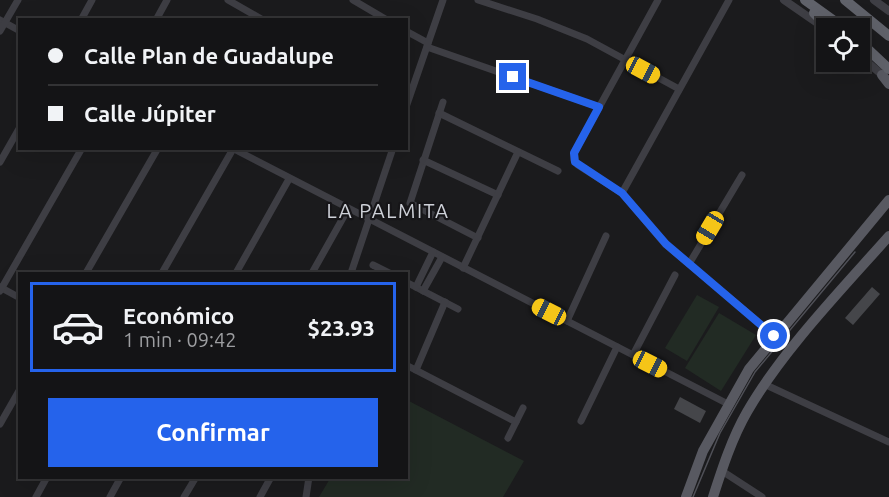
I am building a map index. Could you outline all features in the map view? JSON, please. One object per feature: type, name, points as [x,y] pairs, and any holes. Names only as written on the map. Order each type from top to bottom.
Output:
[{"type":"highway","points":[[804,0],[819,18]]},
{"type":"highway","points":[[804,0],[830,18]]},
{"type":"highway","points":[[845,0],[889,36]]},
{"type":"highway","points":[[870,55],[887,77]]},
{"type":"main road","points":[[793,314],[799,298],[889,192]]},
{"type":"main road","points":[[686,497],[703,451],[749,369],[889,200]]},
{"type":"main road","points":[[713,497],[746,415],[764,384],[889,236]]},
{"type":"main road","points":[[827,307],[853,287],[889,245]]},
{"type":"street","points":[[0,31],[2,22],[18,0]]},
{"type":"street","points":[[82,18],[92,0]]},
{"type":"street","points":[[157,18],[167,0]]},
{"type":"street","points":[[228,0],[260,18]]},
{"type":"street","points":[[353,0],[384,18]]},
{"type":"street","points":[[408,100],[442,0]]},
{"type":"street","points":[[478,0],[537,19],[587,39],[679,89]]},
{"type":"street","points":[[658,0],[574,153],[574,160],[578,165],[622,193],[666,244],[774,336]]},
{"type":"street","points":[[622,193],[729,0]]},
{"type":"street","points":[[784,0],[816,21]]},
{"type":"street","points":[[874,0],[889,11]]},
{"type":"street","points":[[2,22],[18,30]]},
{"type":"street","points":[[408,31],[427,45],[599,107]]},
{"type":"street","points":[[870,64],[887,77]]},
{"type":"street","points":[[443,102],[410,203],[478,238]]},
{"type":"street","points":[[440,113],[558,171]]},
{"type":"street","points":[[0,162],[18,131]]},
{"type":"street","points":[[18,297],[1,289],[81,150]]},
{"type":"street","points":[[87,272],[157,150]]},
{"type":"street","points":[[163,272],[232,150]]},
{"type":"street","points":[[235,150],[728,404]]},
{"type":"street","points":[[351,272],[392,150]]},
{"type":"street","points":[[463,268],[518,152]]},
{"type":"street","points":[[423,160],[498,195]]},
{"type":"street","points":[[688,264],[742,175]]},
{"type":"street","points":[[237,272],[289,179]]},
{"type":"street","points":[[313,272],[348,209]]},
{"type":"street","points":[[567,321],[606,236]]},
{"type":"street","points":[[416,287],[433,252]]},
{"type":"street","points":[[423,291],[442,257]]},
{"type":"street","points":[[373,265],[387,272]]},
{"type":"street","points":[[633,355],[675,275]]},
{"type":"street","points":[[408,283],[458,309]]},
{"type":"street","points":[[416,370],[445,302]]},
{"type":"street","points":[[581,421],[617,347]]},
{"type":"street","points":[[408,366],[516,422]]},
{"type":"street","points":[[764,384],[889,442]]},
{"type":"street","points":[[0,424],[18,392]]},
{"type":"street","points":[[508,438],[523,408]]},
{"type":"street","points":[[722,471],[762,497]]},
{"type":"street","points":[[36,497],[46,479]]},
{"type":"street","points":[[110,497],[120,479]]},
{"type":"street","points":[[184,497],[195,479]]},
{"type":"street","points":[[260,497],[270,479]]},
{"type":"street","points":[[306,497],[309,479]]},
{"type":"shaded area","points":[[697,295],[719,307],[687,361],[665,348]]},
{"type":"shaded area","points":[[719,313],[756,335],[721,391],[685,368]]},
{"type":"shaded area","points":[[408,401],[524,461],[503,497],[319,497],[330,479],[408,479]]},
{"type":"building","points":[[872,287],[880,294],[853,325],[845,318]]},
{"type":"building","points":[[680,397],[706,411],[700,423],[674,409]]},
{"type":"tram line","points":[[693,497],[720,433],[755,372],[855,252]]},
{"type":"district","name":"LA PALMITA","points":[[388,211]]},
{"type":"route","points":[[513,77],[599,107],[574,153],[575,162],[622,193],[666,244],[774,336]]}]
